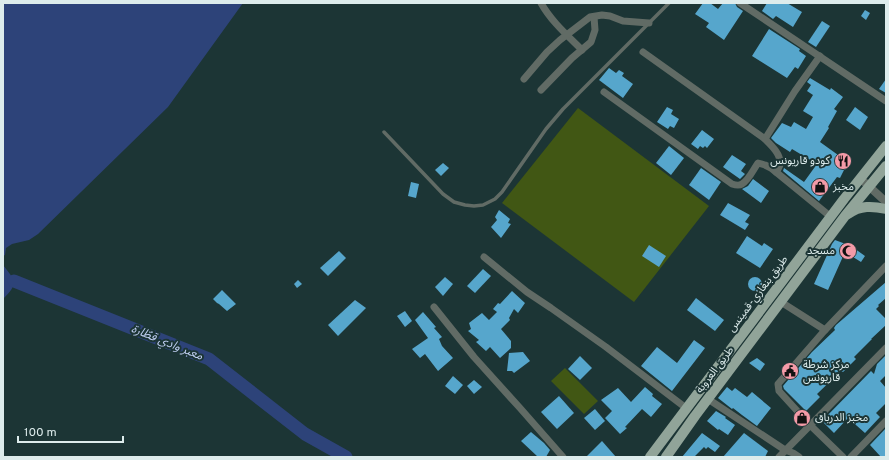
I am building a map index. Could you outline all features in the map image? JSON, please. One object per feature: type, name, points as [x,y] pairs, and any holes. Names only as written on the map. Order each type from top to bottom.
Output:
[{"type":"main road","name":"طريق بنغازي-قمينس","points":[[650,457],[844,199],[886,146]]},
{"type":"main road","name":"طريق العروبة","points":[[666,457],[845,216],[886,166]]},
{"type":"main road","points":[[845,216],[862,207],[878,207],[886,209]]},
{"type":"street","points":[[540,3],[547,14],[582,50]]},
{"type":"street","points":[[740,3],[886,102]]},
{"type":"street","points":[[541,90],[572,58],[591,42],[595,30],[594,16]]},
{"type":"street","points":[[524,79],[547,52],[567,35],[594,16],[610,16],[623,21],[649,23]]},
{"type":"street","points":[[643,52],[765,139],[779,157],[780,165],[776,172]]},
{"type":"street","points":[[765,139],[795,91],[820,56]]},
{"type":"street","points":[[604,92],[732,184],[737,186],[741,185],[758,164],[765,165],[772,168],[831,217]]},
{"type":"street","points":[[861,179],[886,202]]},
{"type":"street","points":[[484,257],[527,292],[606,347],[686,408]]},
{"type":"street","points":[[843,457],[810,425],[779,391],[778,384],[825,330],[886,266]]},
{"type":"street","points":[[781,302],[825,330]]},
{"type":"street","points":[[434,307],[474,357],[563,457]]},
{"type":"street","points":[[779,457],[886,348]]},
{"type":"street","points":[[708,399],[785,450],[799,457]]},
{"type":"street","points":[[851,457],[886,421]]},
{"type":"lane","points":[[384,132],[443,194],[454,202],[474,206],[483,205],[495,199],[502,192],[546,129],[563,109],[669,3]]},
{"type":"green space","points":[[578,108],[709,206],[634,302],[502,203]]},
{"type":"green space","points":[[565,368],[598,401],[584,414],[551,381]]},
{"type":"water","points":[[3,3],[243,3],[168,107],[38,234],[29,240],[12,244],[6,248],[5,255],[3,256]]},
{"type":"water","points":[[3,265],[14,282],[8,294],[3,299]]},
{"type":"building","points":[[703,3],[710,3],[718,9],[723,3],[735,3],[737,7],[743,11],[724,40],[706,27],[709,23],[695,14]]},
{"type":"building","points":[[767,3],[787,3],[802,12],[793,27],[776,16],[773,19],[762,11]]},
{"type":"building","points":[[865,10],[870,13],[866,20],[861,16]]},
{"type":"building","points":[[822,21],[830,26],[816,47],[808,42]]},
{"type":"building","points":[[769,29],[800,49],[799,51],[806,56],[798,69],[795,67],[787,78],[752,56]]},
{"type":"building","points":[[609,68],[616,73],[619,70],[624,73],[622,76],[633,84],[623,98],[599,80]]},
{"type":"building","points":[[810,78],[830,90],[831,88],[843,97],[834,109],[837,111],[820,142],[845,160],[846,159],[851,162],[844,170],[840,178],[837,177],[819,201],[783,171],[784,168],[804,182],[817,164],[792,149],[790,152],[771,138],[782,123],[791,127],[794,122],[806,129],[813,117],[803,111],[813,95],[807,91],[811,85],[807,82]]},
{"type":"building","points":[[886,79],[886,93],[879,89]]},
{"type":"building","points":[[667,107],[673,110],[671,114],[679,119],[674,128],[670,126],[668,129],[657,122]]},
{"type":"building","points":[[855,107],[868,117],[860,130],[846,120]]},
{"type":"building","points":[[702,130],[714,139],[707,148],[705,146],[703,148],[700,146],[698,149],[691,144]]},
{"type":"building","points":[[669,146],[684,158],[671,175],[656,163]]},
{"type":"building","points":[[732,155],[746,164],[741,171],[745,174],[740,179],[723,167]]},
{"type":"building","points":[[443,163],[449,168],[441,176],[435,170]]},
{"type":"building","points":[[701,168],[721,182],[709,200],[689,185]]},
{"type":"building","points":[[753,179],[769,191],[761,203],[742,189],[748,186]]},
{"type":"building","points":[[411,182],[419,184],[416,198],[408,196]]},
{"type":"building","points":[[728,203],[750,215],[745,222],[749,224],[745,230],[720,215]]},
{"type":"building","points":[[499,210],[510,219],[508,223],[511,224],[501,238],[491,227],[497,220],[495,217]]},
{"type":"building","points":[[747,236],[762,246],[764,243],[773,249],[760,268],[736,253]]},
{"type":"building","points":[[835,240],[851,246],[865,256],[861,262],[845,252],[828,290],[814,284]]},
{"type":"building","points":[[649,245],[666,256],[659,267],[642,256]]},
{"type":"building","points":[[339,251],[346,258],[328,276],[320,268]]},
{"type":"building","points":[[483,269],[491,276],[475,293],[467,286]]},
{"type":"building","points":[[445,277],[453,284],[443,296],[435,287]]},
{"type":"building","points":[[752,277],[758,277],[762,281],[762,287],[758,291],[752,291],[748,287],[748,281]]},
{"type":"building","points":[[298,280],[302,284],[297,288],[294,284]]},
{"type":"building","points":[[886,282],[886,298],[878,305],[879,306],[876,309],[886,319],[886,325],[854,357],[856,359],[843,372],[841,371],[817,394],[820,397],[806,411],[784,389],[783,386],[812,352],[835,330],[834,328],[836,325]]},
{"type":"building","points":[[222,290],[236,304],[227,311],[213,299]]},
{"type":"building","points":[[512,291],[525,303],[518,313],[514,309],[509,318],[510,320],[501,329],[511,341],[511,348],[500,358],[490,347],[486,351],[476,342],[479,340],[468,331],[471,329],[469,323],[482,313],[489,320],[497,312],[493,309]]},
{"type":"building","points":[[696,298],[724,320],[715,331],[687,310]]},
{"type":"building","points":[[355,300],[366,308],[338,336],[328,325]]},
{"type":"building","points":[[405,311],[412,321],[405,327],[397,316]]},
{"type":"building","points":[[423,312],[436,327],[434,328],[442,337],[439,339],[442,346],[453,358],[438,371],[425,354],[420,358],[412,349],[428,338],[415,320]]},
{"type":"building","points":[[694,340],[705,348],[672,391],[641,366],[657,347],[677,363]]},
{"type":"building","points":[[523,352],[530,361],[514,373],[512,371],[507,371],[509,353]]},
{"type":"building","points":[[886,355],[886,375],[880,381],[886,388],[886,403],[876,413],[880,417],[865,433],[848,418],[834,433],[822,421],[871,371],[874,374],[877,364]]},
{"type":"building","points":[[580,356],[592,368],[580,380],[568,369]]},
{"type":"building","points":[[757,358],[765,364],[760,371],[749,363]]},
{"type":"building","points":[[453,376],[463,385],[455,394],[445,386]]},
{"type":"building","points":[[474,380],[482,387],[474,394],[467,386]]},
{"type":"building","points":[[645,387],[653,394],[652,396],[662,404],[651,417],[642,409],[625,427],[627,428],[620,434],[605,418],[612,411],[601,400],[618,388],[631,402]]},
{"type":"building","points":[[727,387],[732,391],[735,388],[747,397],[752,392],[771,408],[757,426],[718,398]]},
{"type":"building","points":[[559,396],[574,413],[557,429],[541,412]]},
{"type":"building","points":[[595,409],[605,421],[595,430],[584,418]]},
{"type":"building","points":[[716,411],[735,425],[728,435],[719,429],[718,430],[707,421]]},
{"type":"building","points":[[886,428],[886,457],[881,457],[870,445]]},
{"type":"building","points":[[531,432],[550,450],[546,457],[538,457],[521,441]]},
{"type":"building","points":[[702,433],[720,446],[715,452],[708,447],[706,449],[704,447],[694,457],[682,457]]},
{"type":"building","points":[[744,433],[768,451],[765,457],[723,457]]},
{"type":"building","points":[[602,441],[616,457],[586,457]]},
{"type":"waterway","name":"معبر وادي قطّارة","points":[[14,281],[209,359],[305,434],[346,457]]},
{"type":"place","name":"كودو قاريونس","points":[[843,161]]},
{"type":"place","name":"مخبز","points":[[820,187]]},
{"type":"place","name":"مسجد","points":[[848,251]]},
{"type":"place","name":"مركز شرطة قاريونس","points":[[790,371]]},
{"type":"place","name":"مخبز الدرباق","points":[[802,418]]}]
